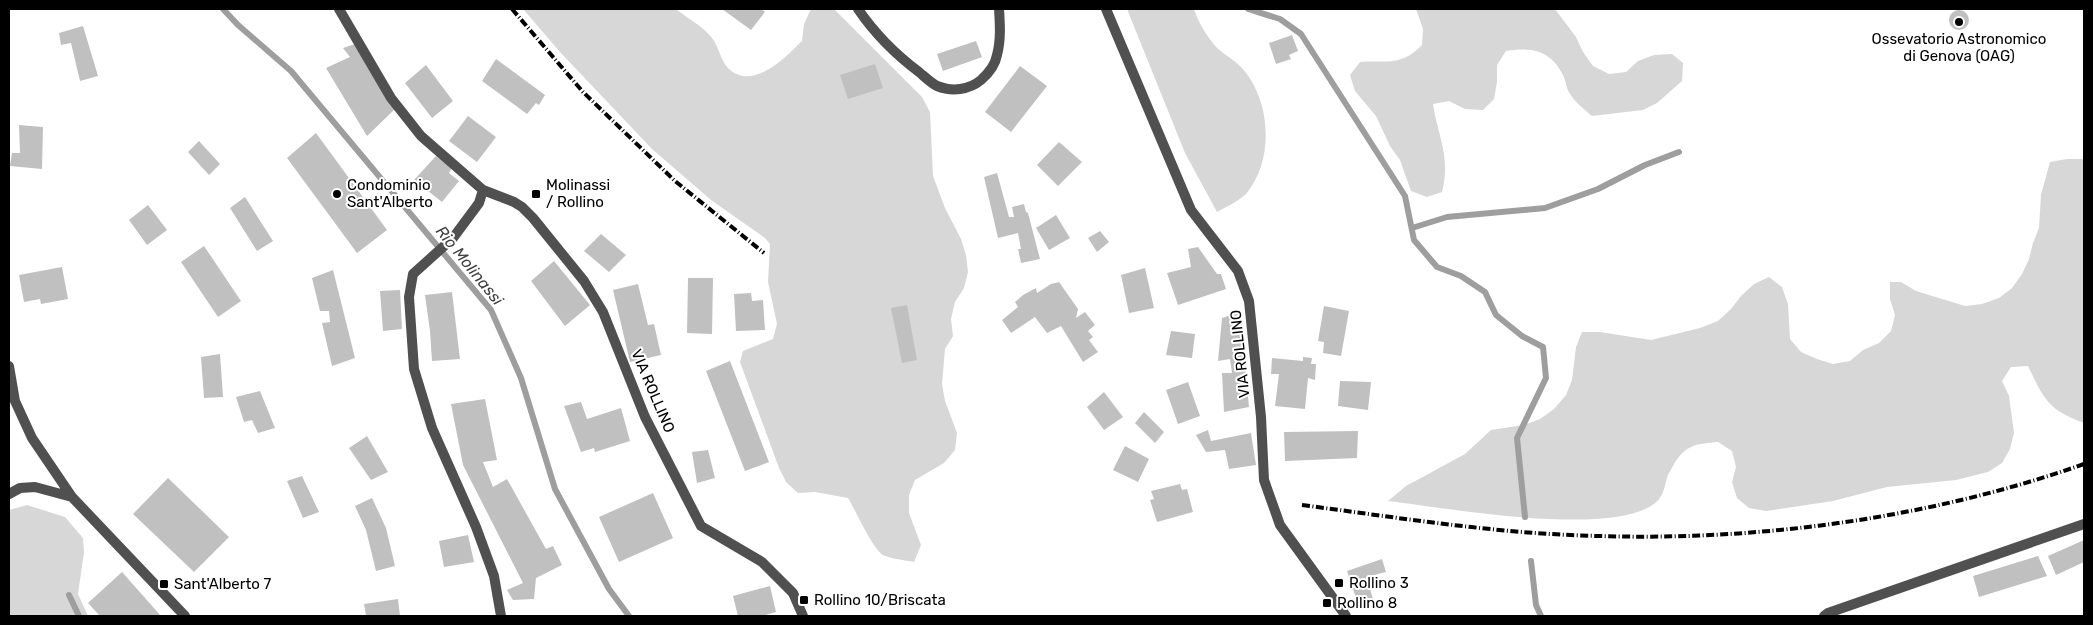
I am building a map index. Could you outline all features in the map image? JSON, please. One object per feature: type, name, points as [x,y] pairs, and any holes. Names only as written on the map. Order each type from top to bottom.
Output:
[{"type":"street","name":"VIA ROLLINO","points":[[339,9],[391,98],[420,136],[483,190],[522,207],[584,281],[603,312],[645,417],[701,526],[762,562],[793,593],[803,616]]},
{"type":"street","points":[[858,9],[872,29],[900,57],[937,86],[961,89],[977,83],[993,68],[1000,37],[1000,9]]},
{"type":"street","name":"VIA ROLLINO","points":[[1106,9],[1157,135],[1191,210],[1238,271],[1249,301],[1260,408],[1264,480],[1280,525],[1346,616]]},
{"type":"street","points":[[483,190],[479,204],[453,238],[412,274],[409,296],[414,369],[432,428],[476,527],[494,576],[501,616]]},
{"type":"street","points":[[9,366],[15,401],[32,438],[72,497],[185,616]]},
{"type":"street","points":[[9,494],[20,488],[34,487],[72,497]]},
{"type":"street","points":[[1824,616],[1828,612],[2084,524]]},
{"type":"shaded area","points":[[523,9],[676,9],[708,33],[728,68],[737,74],[747,76],[768,70],[787,56],[802,41],[804,24],[811,9],[834,9],[922,97],[930,112],[933,176],[945,208],[961,239],[966,255],[968,272],[964,288],[955,302],[951,319],[953,336],[945,349],[942,384],[945,401],[957,433],[955,450],[944,463],[915,480],[909,495],[909,513],[921,545],[914,562],[883,555],[869,537],[848,498],[815,492],[798,493],[786,482],[779,468],[740,362],[743,351],[773,339],[777,324],[768,282],[770,244],[765,238],[711,200],[652,149],[560,52]]},
{"type":"shaded area","points":[[1127,9],[1194,9],[1210,40],[1241,67],[1251,80],[1259,96],[1266,130],[1262,164],[1246,194],[1217,212],[1185,153]]},
{"type":"shaded area","points":[[1416,9],[1555,9],[1576,37],[1583,52],[1593,66],[1609,74],[1626,72],[1638,61],[1654,55],[1672,54],[1683,63],[1682,81],[1657,103],[1643,110],[1592,116],[1572,97],[1563,75],[1546,55],[1532,50],[1506,51],[1497,65],[1494,99],[1483,110],[1465,109],[1449,101],[1433,104],[1443,147],[1445,168],[1442,192],[1427,197],[1411,191],[1400,160],[1390,146],[1376,116],[1355,91],[1350,75],[1360,62],[1400,60],[1422,45],[1423,29]]},
{"type":"shaded area","points":[[2084,159],[2084,423],[2062,413],[2048,402],[2028,366],[2011,367],[2002,381],[2009,396],[2014,433],[2010,449],[2002,463],[1988,472],[1956,480],[1887,487],[1833,501],[1766,511],[1749,508],[1737,498],[1732,482],[1736,467],[1732,451],[1718,442],[1693,446],[1683,452],[1668,474],[1662,494],[1658,500],[1651,506],[1628,515],[1597,519],[1523,517],[1484,514],[1388,501],[1406,486],[1465,454],[1491,430],[1524,425],[1540,419],[1554,409],[1566,395],[1572,380],[1576,347],[1582,332],[1600,332],[1651,340],[1700,328],[1718,321],[1754,284],[1769,277],[1782,287],[1788,304],[1790,339],[1801,352],[1833,364],[1850,361],[1863,350],[1879,343],[1891,331],[1895,315],[1890,299],[1890,282],[1901,282],[1916,291],[1965,306],[1982,304],[1999,298],[2012,288],[2022,274],[2029,259],[2039,228],[2041,195],[2050,162]]},
{"type":"shaded area","points":[[27,505],[65,517],[83,538],[84,552],[78,594],[88,616],[9,616],[9,510]]},
{"type":"building","points":[[722,9],[761,9],[765,12],[751,30]]},
{"type":"building","name":"Ossevatorio Astronomico di Genova (OAG)","points":[[1959,10],[1966,13],[1969,20],[1966,27],[1959,30],[1952,27],[1949,20],[1952,13]]},
{"type":"building","points":[[83,26],[98,76],[80,81],[71,43],[61,45],[59,33]]},
{"type":"building","points":[[1292,35],[1298,51],[1289,55],[1291,59],[1276,64],[1269,43]]},
{"type":"building","points":[[976,41],[982,57],[943,71],[937,54]]},
{"type":"building","points":[[355,44],[395,109],[367,136],[326,68],[350,57],[343,48]]},
{"type":"building","points":[[496,59],[545,95],[539,105],[536,103],[527,114],[482,81]]},
{"type":"building","points":[[875,64],[883,88],[848,99],[840,75]]},
{"type":"building","points":[[426,65],[453,101],[432,118],[405,83]]},
{"type":"building","points":[[1020,66],[1047,86],[1011,132],[985,112]]},
{"type":"building","points":[[468,116],[496,137],[477,162],[449,141]]},
{"type":"building","points":[[19,125],[43,127],[42,169],[10,166],[12,153],[20,153]]},
{"type":"building","name":"Condominio Sant'Alberto","points":[[316,133],[387,230],[357,253],[287,158]]},
{"type":"building","points":[[199,141],[220,164],[209,175],[188,152]]},
{"type":"building","points":[[1059,142],[1082,162],[1058,186],[1037,165]]},
{"type":"building","points":[[436,156],[452,168],[449,173],[459,181],[442,202],[414,180]]},
{"type":"building","points":[[997,173],[1009,217],[1014,217],[1012,207],[1024,204],[1040,259],[1021,263],[1018,249],[1021,249],[1018,233],[998,238],[984,177]]},
{"type":"building","points":[[245,197],[273,241],[257,251],[230,208]]},
{"type":"building","points":[[148,205],[167,230],[147,245],[129,220]]},
{"type":"building","points":[[1056,215],[1070,238],[1049,250],[1036,228]]},
{"type":"building","points":[[1100,231],[1109,242],[1097,252],[1088,238]]},
{"type":"building","points":[[601,234],[626,255],[609,272],[584,251]]},
{"type":"building","points":[[204,246],[241,301],[218,317],[181,262]]},
{"type":"building","points":[[1198,247],[1217,274],[1221,274],[1226,289],[1178,305],[1167,273],[1191,267],[1188,249]]},
{"type":"building","points":[[554,261],[590,305],[565,326],[531,281]]},
{"type":"building","points":[[62,267],[68,299],[41,304],[40,299],[24,302],[19,275]]},
{"type":"building","points":[[1145,268],[1154,308],[1129,313],[1121,275]]},
{"type":"building","points":[[333,270],[355,358],[332,366],[322,323],[330,322],[329,311],[320,311],[312,278]]},
{"type":"building","points":[[688,278],[713,278],[712,334],[687,333]]},
{"type":"building","points":[[1059,282],[1078,309],[1076,318],[1085,312],[1095,325],[1088,331],[1093,337],[1089,340],[1098,352],[1083,362],[1061,326],[1047,333],[1035,317],[1011,333],[1002,320],[1018,307],[1015,302],[1023,295],[1036,288],[1037,293],[1051,284]]},
{"type":"building","points":[[638,284],[648,325],[654,324],[661,355],[630,362],[613,290]]},
{"type":"building","points":[[400,290],[402,329],[383,331],[380,291]]},
{"type":"building","points":[[452,292],[460,359],[432,361],[425,295]]},
{"type":"building","points":[[751,293],[752,301],[763,300],[765,330],[736,331],[734,294]]},
{"type":"building","points":[[907,305],[917,360],[902,363],[891,308]]},
{"type":"building","points":[[1324,306],[1349,311],[1341,356],[1323,353],[1324,342],[1318,341]]},
{"type":"building","points":[[1240,312],[1249,407],[1224,412],[1222,373],[1232,373],[1230,359],[1218,361],[1222,318]]},
{"type":"building","points":[[1171,331],[1195,334],[1192,358],[1166,355]]},
{"type":"building","points":[[220,354],[223,397],[204,398],[201,357]]},
{"type":"building","points":[[1303,357],[1312,358],[1311,364],[1316,364],[1315,380],[1308,378],[1305,409],[1275,406],[1279,374],[1271,374],[1272,358],[1303,361]]},
{"type":"building","points":[[730,361],[769,462],[745,471],[706,371]]},
{"type":"building","points":[[1340,381],[1371,382],[1368,410],[1338,406]]},
{"type":"building","points":[[1188,382],[1200,416],[1178,424],[1166,390]]},
{"type":"building","points":[[260,391],[275,428],[258,433],[252,420],[244,422],[236,397]]},
{"type":"building","points":[[1104,392],[1123,417],[1104,430],[1087,407]]},
{"type":"building","points":[[485,399],[497,460],[483,462],[493,487],[507,479],[546,549],[553,546],[562,565],[536,578],[534,599],[513,600],[507,590],[523,583],[463,465],[451,404]]},
{"type":"building","points":[[581,402],[587,419],[621,408],[630,441],[595,452],[594,448],[581,452],[564,406]]},
{"type":"building","points":[[1144,412],[1164,432],[1155,443],[1135,423]]},
{"type":"building","points":[[1208,430],[1211,441],[1251,433],[1256,465],[1229,469],[1225,450],[1206,452],[1196,435]]},
{"type":"building","points":[[1358,431],[1357,458],[1285,461],[1284,432]]},
{"type":"building","points":[[367,436],[388,472],[371,480],[349,448]]},
{"type":"building","points":[[1125,446],[1149,459],[1138,482],[1113,470]]},
{"type":"building","points":[[708,450],[715,478],[697,483],[692,452]]},
{"type":"building","points":[[302,476],[319,512],[303,518],[287,481]]},
{"type":"building","points":[[168,478],[229,537],[194,572],[133,514]]},
{"type":"building","points":[[1180,484],[1182,490],[1187,489],[1193,512],[1157,522],[1150,500],[1154,499],[1151,491]]},
{"type":"building","points":[[653,493],[673,538],[619,562],[599,517]]},
{"type":"building","points":[[372,498],[386,528],[395,566],[376,571],[366,530],[355,506]]},
{"type":"building","points":[[468,535],[474,562],[444,567],[439,541]]},
{"type":"building","points":[[2084,540],[2084,562],[2056,575],[2048,556]]},
{"type":"building","points":[[2038,556],[2047,576],[1979,597],[1973,576]]},
{"type":"building","points":[[1382,559],[1386,572],[1366,577],[1375,605],[1360,610],[1347,571]]},
{"type":"building","points":[[122,572],[161,616],[100,616],[88,603]]},
{"type":"building","points":[[770,586],[776,612],[762,616],[738,616],[733,596]]},
{"type":"building","points":[[398,599],[400,616],[366,616],[364,604]]},
{"type":"waterway","name":"Rio Molinassi","points":[[223,9],[238,25],[291,71],[491,310],[521,378],[555,489],[609,589],[629,616]]},
{"type":"waterway","points":[[1248,9],[1280,19],[1301,34],[1405,196],[1414,240],[1437,267],[1461,276],[1485,292],[1496,315],[1522,336],[1543,347],[1546,378],[1517,438],[1525,517]]},
{"type":"waterway","points":[[1412,228],[1447,217],[1545,208],[1598,189],[1645,165],[1679,152]]},
{"type":"waterway","points":[[1531,561],[1536,605],[1541,616]]},
{"type":"waterway","points":[[69,595],[79,616]]},
{"type":"railway","points":[[512,9],[583,92],[675,181],[764,253]]},
{"type":"railway","points":[[1302,505],[1450,525],[1562,535],[1660,537],[1722,534],[1783,530],[1906,512],[2026,483],[2084,464]]},
{"type":"place","name":"Ossevatorio Astronomico di Genova (OAG)","points":[[1959,22]]},
{"type":"place","name":"Condominio Sant'Alberto","points":[[337,194]]},
{"type":"place","name":"Molinassi / Rollino","points":[[536,194]]},
{"type":"place","name":"Rollino 3","points":[[1339,583]]},
{"type":"place","name":"Sant'Alberto 7","points":[[164,584]]},
{"type":"place","name":"Rollino 10/Briscata","points":[[804,600]]},
{"type":"place","name":"Rollino 8","points":[[1327,603]]}]
